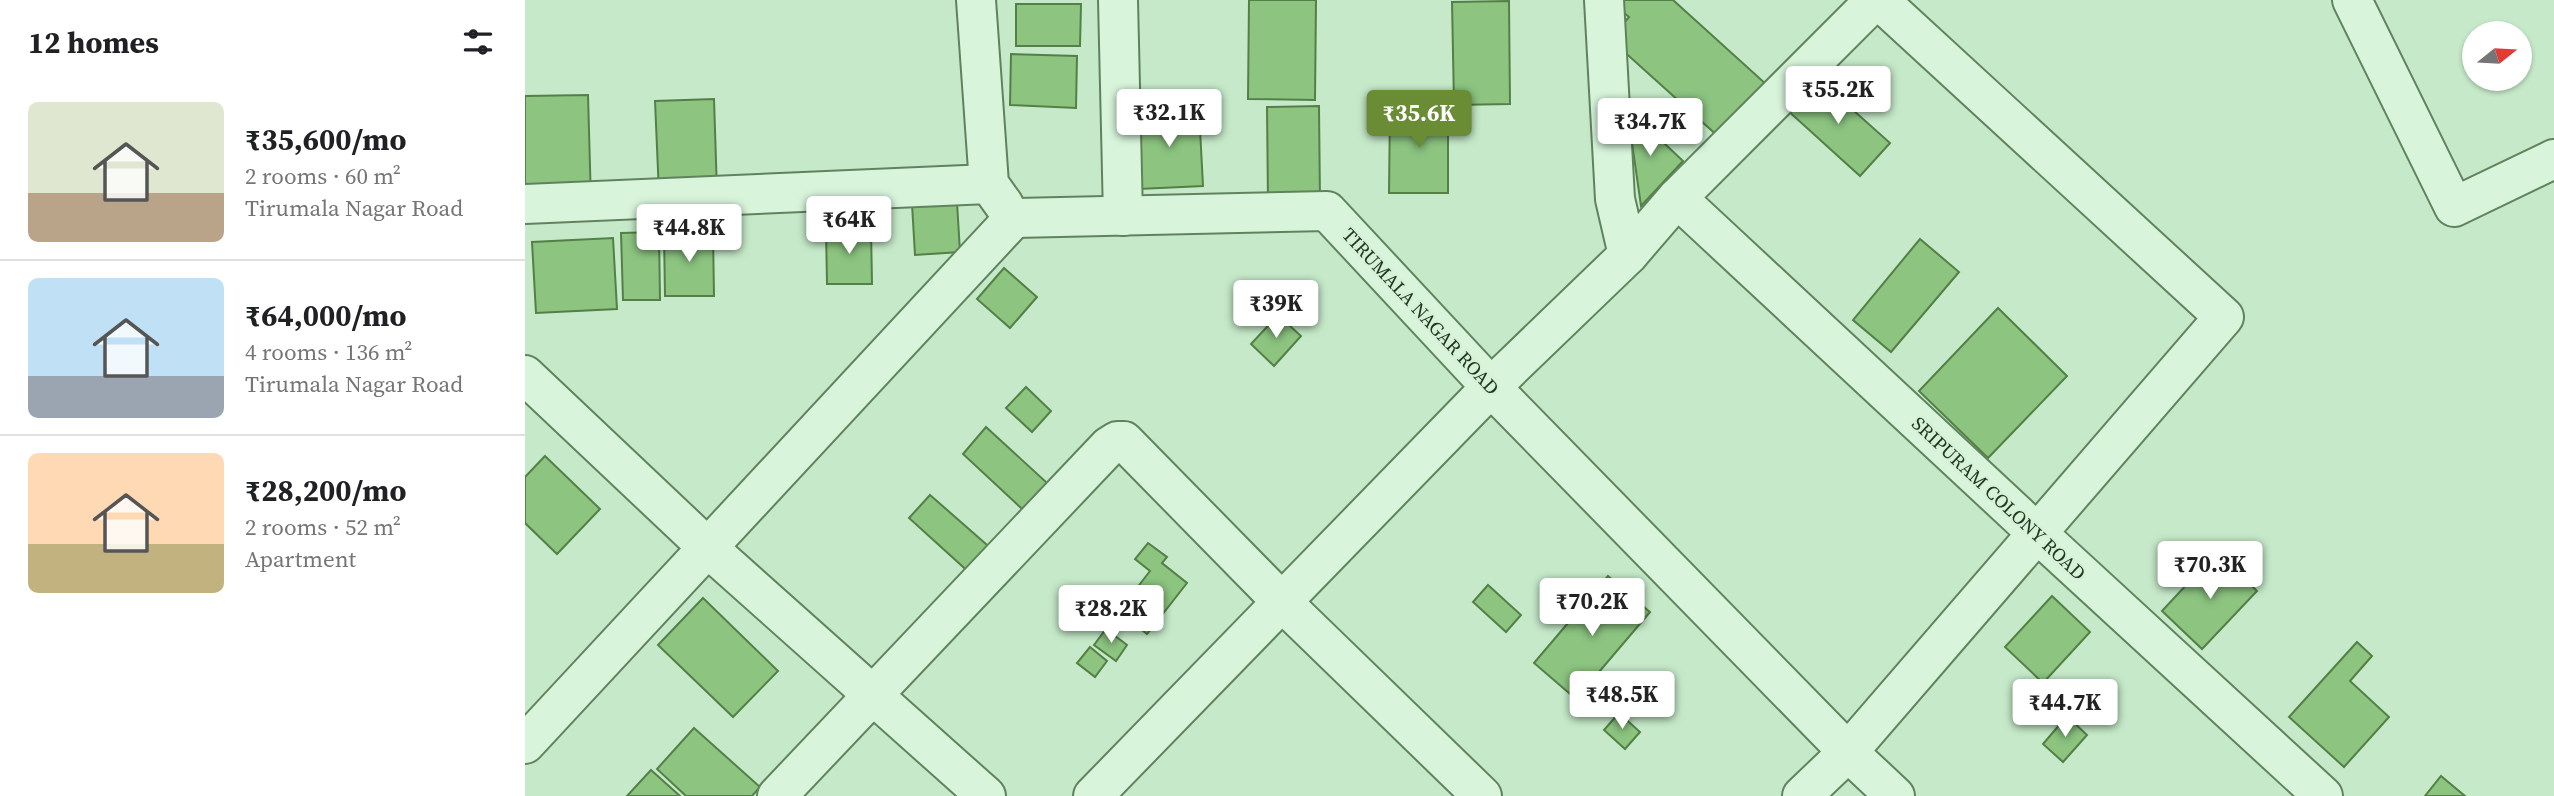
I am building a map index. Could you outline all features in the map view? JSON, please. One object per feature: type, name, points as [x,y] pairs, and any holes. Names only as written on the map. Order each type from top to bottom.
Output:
[{"type":"street","points":[[525,744],[1014,218],[989,184],[976,0]]},
{"type":"street","points":[[1118,0],[1123,216]]},
{"type":"street","points":[[1604,0],[1615,199],[1628,255]]},
{"type":"street","points":[[1093,796],[1491,387],[1628,255],[1677,198],[1877,0],[2224,317],[1848,752],[1802,796]]},
{"type":"street","points":[[2352,0],[2454,207],[2554,159]]},
{"type":"street","points":[[525,204],[989,184]]},
{"type":"street","name":"SRIPURAM COLONY ROAD","points":[[1677,198],[2323,796]]},
{"type":"street","name":"TIRUMALA NAGAR ROAD","points":[[1014,218],[1327,211],[1491,387],[1848,752],[1895,796]]},
{"type":"street","points":[[525,374],[708,548],[986,796]]},
{"type":"street","points":[[777,796],[1109,446],[1117,441],[1126,443],[1282,602],[1482,796]]},
{"type":"building","points":[[1249,0],[1316,0],[1315,100],[1248,99]]},
{"type":"building","points":[[1623,0],[1673,0],[1767,85],[1720,138],[1610,39],[1629,17],[1617,7]]},
{"type":"building","points":[[1509,1],[1510,104],[1454,105],[1452,2]]},
{"type":"building","points":[[1016,4],[1081,4],[1080,46],[1016,46]]},
{"type":"building","points":[[1011,54],[1077,56],[1076,108],[1010,105]]},
{"type":"building","points":[[1815,76],[1890,143],[1860,176],[1786,109]]},
{"type":"building","points":[[588,95],[591,202],[525,202],[525,96]]},
{"type":"building","points":[[714,99],[717,192],[659,194],[655,101]]},
{"type":"building","points":[[1319,106],[1320,202],[1268,203],[1267,107]]},
{"type":"building","points":[[1390,107],[1448,108],[1448,193],[1389,193]]},
{"type":"building","points":[[1627,108],[1683,161],[1641,206]]},
{"type":"building","points":[[1199,110],[1203,186],[1139,189],[1136,112]]},
{"type":"building","points":[[957,202],[960,252],[915,255],[912,204]]},
{"type":"building","points":[[826,229],[871,229],[872,284],[827,284]]},
{"type":"building","points":[[659,232],[660,300],[623,300],[621,233]]},
{"type":"building","points":[[664,233],[713,233],[714,296],[665,296]]},
{"type":"building","points":[[613,238],[617,309],[536,313],[532,242]]},
{"type":"building","points":[[1920,239],[1959,272],[1891,352],[1853,320]]},
{"type":"building","points":[[1004,268],[1037,297],[1010,328],[977,299]]},
{"type":"building","points":[[1998,308],[2067,376],[1988,458],[1919,391]]},
{"type":"building","points":[[1278,315],[1301,336],[1274,366],[1251,344]]},
{"type":"building","points":[[1026,387],[1051,411],[1032,432],[1006,408]]},
{"type":"building","points":[[986,427],[1058,493],[1034,520],[963,454]]},
{"type":"building","points":[[545,456],[600,509],[557,554],[525,523],[525,477]]},
{"type":"building","points":[[930,495],[994,551],[972,575],[909,518]]},
{"type":"building","points":[[1148,543],[1167,557],[1162,563],[1187,583],[1147,634],[1119,611],[1150,571],[1135,559]]},
{"type":"building","points":[[2217,552],[2257,591],[2202,649],[2162,611]]},
{"type":"building","points":[[1608,576],[1650,612],[1576,699],[1534,663]]},
{"type":"building","points":[[1488,585],[1521,615],[1506,632],[1473,602]]},
{"type":"building","points":[[2052,596],[2090,632],[2043,683],[2005,647]]},
{"type":"building","points":[[703,598],[778,671],[733,717],[658,645]]},
{"type":"building","points":[[1106,629],[1127,645],[1116,661],[1094,645]]},
{"type":"building","points":[[2357,642],[2372,656],[2350,681],[2389,717],[2344,767],[2289,717]]},
{"type":"building","points":[[1090,647],[1107,661],[1095,677],[1077,663]]},
{"type":"building","points":[[1619,713],[1640,732],[1625,749],[1604,730]]},
{"type":"building","points":[[2067,716],[2087,735],[2063,762],[2043,744]]},
{"type":"building","points":[[694,728],[760,787],[752,796],[686,796],[657,769]]},
{"type":"building","points":[[651,770],[680,796],[627,796]]},
{"type":"building","points":[[2441,776],[2465,796],[2425,796]]}]
